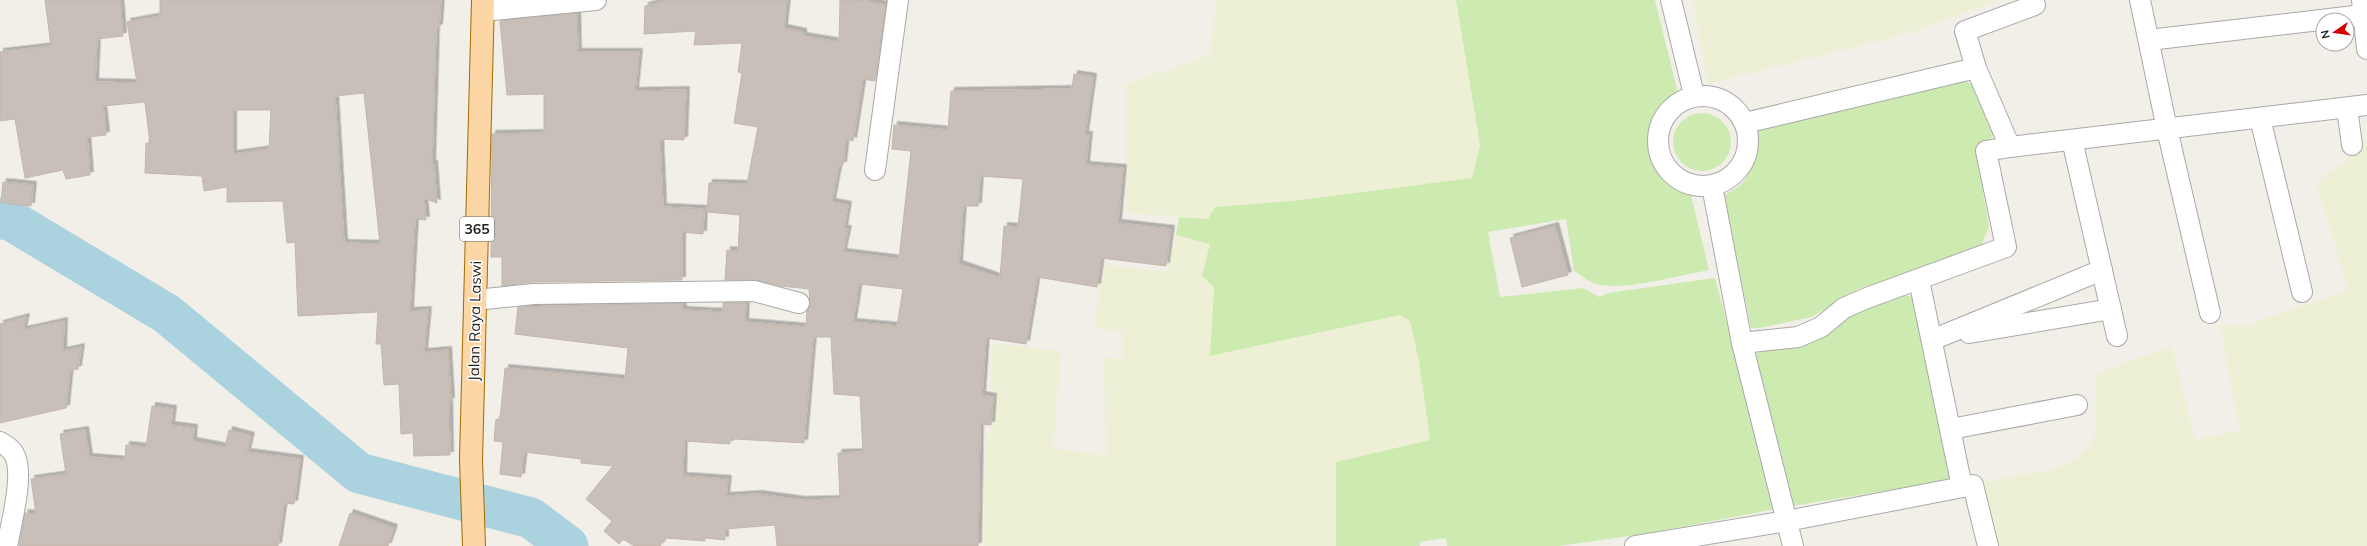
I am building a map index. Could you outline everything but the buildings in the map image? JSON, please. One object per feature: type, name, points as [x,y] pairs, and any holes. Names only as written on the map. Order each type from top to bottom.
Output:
[{"type":"main road","name":"Jalan Raya Laswi","points":[[474,546],[472,459],[483,6]]},
{"type":"street","points":[[483,6],[596,0]]},
{"type":"street","points":[[875,170],[898,0]]},
{"type":"street","points":[[1671,0],[1694,96]]},
{"type":"street","points":[[2140,0],[2167,129],[2210,313]]},
{"type":"street","points":[[2010,147],[1976,68],[1965,31],[2035,5]]},
{"type":"street","points":[[2149,40],[2363,8],[2367,49]]},
{"type":"street","points":[[1745,123],[1976,68]]},
{"type":"street","points":[[1709,95],[1724,100],[1737,110],[1745,123],[1748,143],[1743,162],[1730,177],[1712,186],[1694,186],[1678,179],[1665,166],[1658,150],[1658,132],[1665,115],[1677,102],[1694,96],[1709,95]]},
{"type":"street","points":[[1742,343],[1798,337],[1821,327],[1844,308],[1867,298],[2006,247],[1986,151],[2367,105]]},
{"type":"street","points":[[2347,108],[2352,145]]},
{"type":"street","points":[[2260,118],[2302,292]]},
{"type":"street","points":[[2072,140],[2117,336]]},
{"type":"street","points":[[1712,186],[1742,343],[1793,546]]},
{"type":"street","points":[[1932,340],[2102,270]]},
{"type":"street","points":[[1919,280],[1962,487]]},
{"type":"street","points":[[475,300],[534,294],[754,291],[799,303]]},
{"type":"street","points":[[1932,340],[2111,308]]},
{"type":"street","points":[[1951,430],[2077,406]]},
{"type":"street","points":[[0,442],[8,446],[14,454],[17,465],[16,491],[7,546]]},
{"type":"street","points":[[1635,546],[1699,541],[1787,521],[1973,484],[1988,546]]},
{"type":"green space","points":[[1216,0],[1456,0],[1480,145],[1472,178],[1291,201],[1215,207],[1209,219],[1126,213],[1125,84],[1210,55]]},
{"type":"green space","points":[[1456,0],[1655,0],[1678,93],[1678,99],[1659,110],[1650,124],[1648,153],[1663,177],[1674,188],[1690,191],[1709,270],[1640,284],[1612,286],[1594,283],[1574,271],[1566,219],[1488,232],[1500,297],[1583,288],[1599,297],[1608,293],[1715,278],[1776,509],[1649,533],[1560,546],[1447,546],[1446,538],[1420,542],[1420,546],[1336,546],[1336,462],[1430,440],[1419,362],[1410,321],[1400,315],[1210,356],[1214,288],[1202,275],[1210,244],[1176,235],[1179,217],[1208,219],[1215,207],[1291,201],[1472,178],[1480,145]]},
{"type":"green space","points":[[1693,0],[1999,0],[1904,35],[1708,84]]},
{"type":"green space","points":[[1944,82],[1967,82],[1981,89],[1994,134],[1978,156],[1989,227],[1982,244],[1973,251],[1893,280],[1860,288],[1812,317],[1760,328],[1751,328],[1724,196],[1737,188],[1745,180],[1749,173],[1754,159],[1759,129]]},
{"type":"green space","points":[[1696,113],[1708,113],[1723,121],[1731,136],[1731,148],[1723,163],[1708,171],[1696,171],[1681,163],[1673,148],[1673,136],[1681,121]]},
{"type":"green space","points":[[2367,144],[2367,546],[1992,546],[1978,482],[2056,469],[2075,460],[2090,445],[2095,435],[2095,374],[2172,346],[2195,440],[2240,430],[2220,326],[2236,324],[2247,327],[2258,321],[2349,290],[2316,184]]},
{"type":"green space","points":[[1176,235],[1210,244],[1202,275],[1214,288],[1213,307],[1400,315],[1410,321],[1419,362],[1430,440],[1336,462],[1336,546],[984,546],[985,432],[992,431],[997,391],[990,389],[993,343],[1061,351],[1053,448],[1106,456],[1104,357],[1122,359],[1124,333],[1094,327],[1104,264],[1168,272]]},
{"type":"green space","points":[[1904,295],[1910,296],[1913,300],[1951,461],[1950,477],[1945,481],[1792,506],[1753,357],[1761,351],[1795,343],[1840,318]]},
{"type":"waterway","points":[[0,218],[12,221],[167,314],[359,473],[531,518],[568,546]]}]
